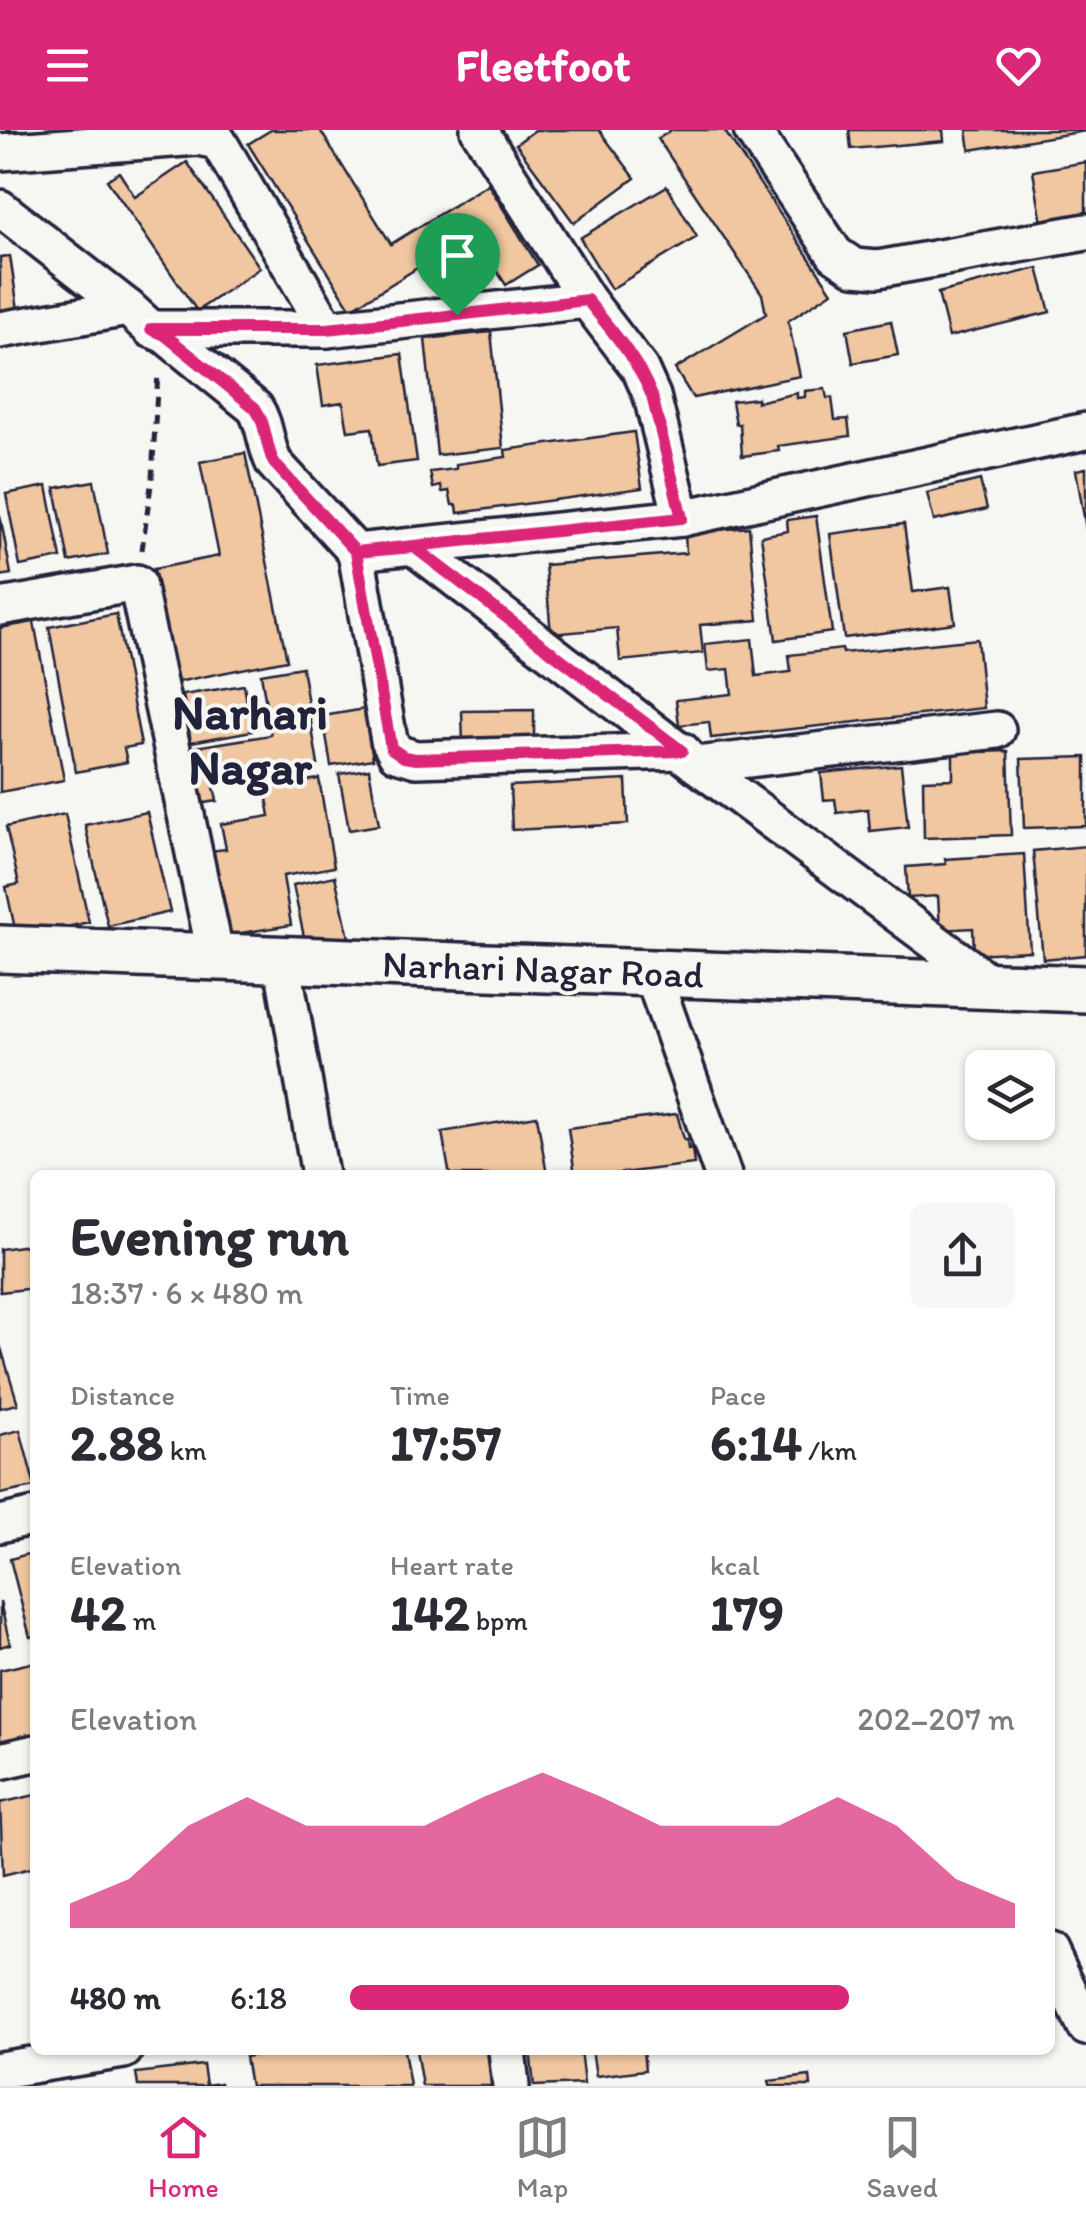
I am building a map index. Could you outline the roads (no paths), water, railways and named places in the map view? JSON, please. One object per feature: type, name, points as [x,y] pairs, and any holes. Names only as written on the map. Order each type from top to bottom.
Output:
[{"type":"street","points":[[478,130],[587,300],[629,352],[645,379],[682,518]]},
{"type":"street","points":[[752,130],[835,254],[854,267],[878,269],[1086,232]]},
{"type":"street","points":[[0,152],[198,137],[218,141],[327,329]]},
{"type":"street","points":[[0,208],[255,408],[262,419],[274,463],[356,552],[389,740],[396,754],[416,759],[689,758],[997,730]]},
{"type":"street","points":[[0,330],[148,324],[327,329],[587,300]]},
{"type":"street","points":[[356,552],[682,518],[1086,432]]},
{"type":"street","points":[[414,547],[994,986]]},
{"type":"street","points":[[0,606],[137,583],[216,957]]},
{"type":"street","name":"Narhari Nagar Road","points":[[1,943],[282,960],[1086,989]]},
{"type":"street","points":[[282,960],[319,1170]]},
{"type":"street","points":[[652,973],[722,1170]]},
{"type":"street","points":[[0,1524],[30,1517]]},
{"type":"street","points":[[0,1761],[30,1754]]},
{"type":"street","points":[[1055,1961],[1086,2026]]},
{"type":"street","points":[[0,2070],[93,2055]]},
{"type":"street","points":[[508,2055],[511,2086]]},
{"type":"district","name":"Narhari Nagar","points":[[250,740]]}]
